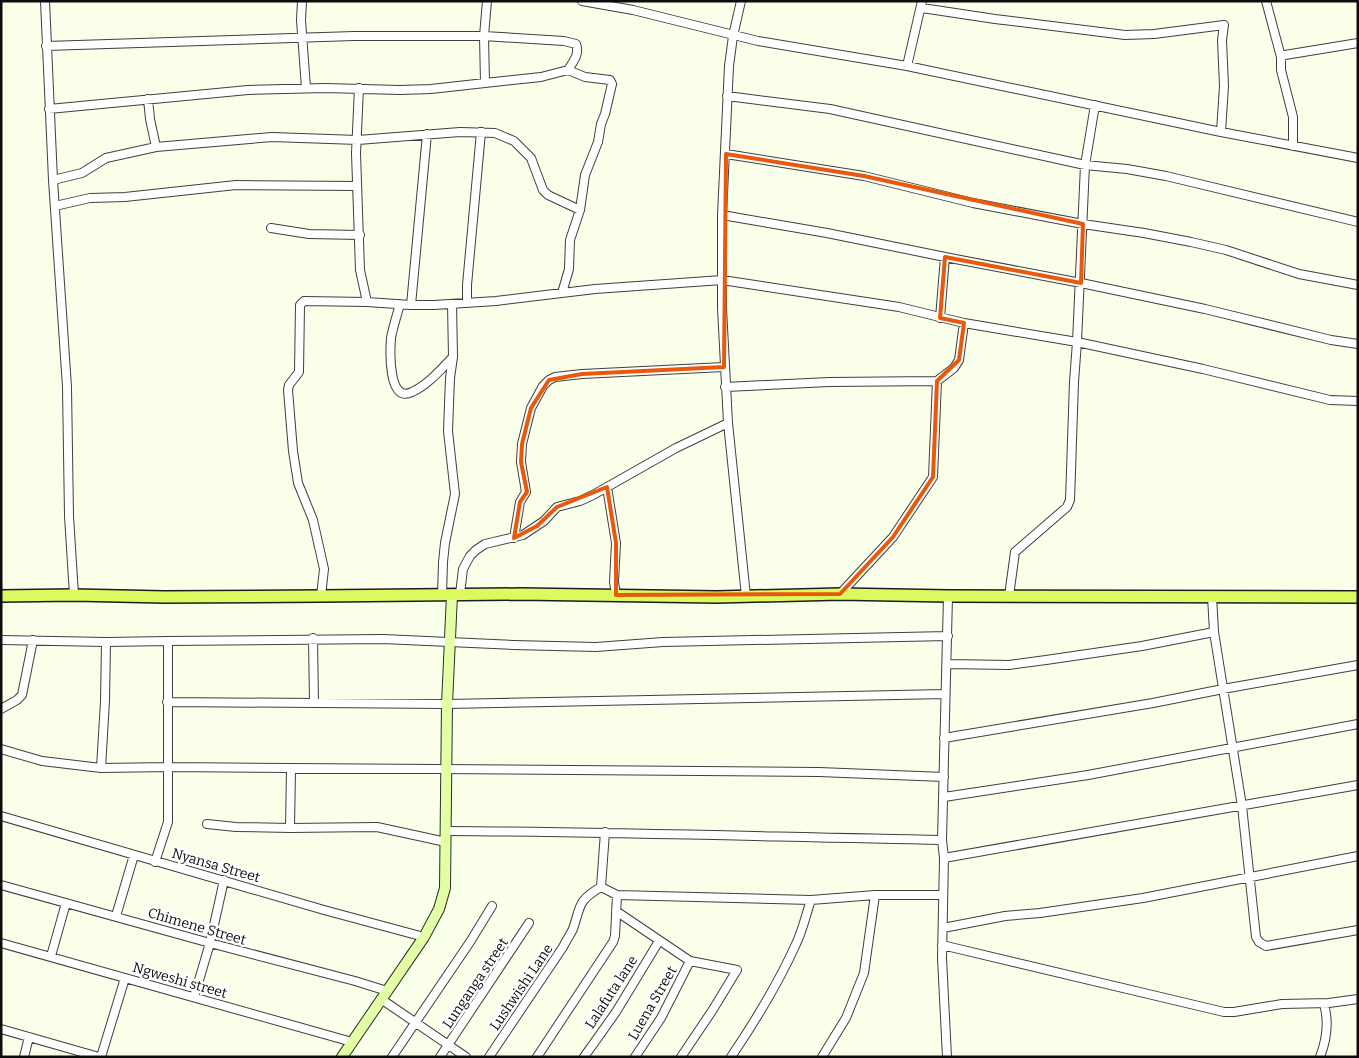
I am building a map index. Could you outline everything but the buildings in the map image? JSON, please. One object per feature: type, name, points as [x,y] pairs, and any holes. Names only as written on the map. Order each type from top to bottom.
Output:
[{"type":"main road","points":[[1,596],[746,596],[840,594],[1358,597]]},
{"type":"street","points":[[45,1],[53,180],[67,387],[69,516],[74,595]]},
{"type":"street","points":[[302,1],[302,37],[306,88]]},
{"type":"street","points":[[485,83],[484,36],[487,1]]},
{"type":"street","points":[[582,1],[612,4],[733,36],[907,66],[1221,132],[1358,158]]},
{"type":"street","points":[[741,1],[733,36],[728,96],[722,215],[722,280],[725,387],[746,596]]},
{"type":"street","points":[[1266,1],[1281,57],[1283,78],[1293,117],[1293,146]]},
{"type":"street","points":[[907,66],[922,5],[995,19],[1125,35],[1154,34],[1224,24],[1222,40],[1224,86],[1221,132]]},
{"type":"street","points":[[46,46],[302,37],[484,36],[576,44],[576,56],[568,70]]},
{"type":"street","points":[[1281,57],[1358,42]]},
{"type":"street","points":[[50,109],[97,106],[148,99],[248,90],[306,88],[431,89],[541,77],[568,70],[585,77],[610,80],[612,84],[605,114],[598,142],[585,175],[580,210],[570,240],[568,269],[562,293]]},
{"type":"street","points":[[359,88],[356,152],[360,270],[367,302]]},
{"type":"street","points":[[728,96],[830,109],[1085,165],[1127,169],[1166,176],[1358,222]]},
{"type":"street","points":[[148,99],[156,147]]},
{"type":"street","points":[[1009,596],[1015,552],[1067,506],[1070,500],[1085,165],[1095,105]]},
{"type":"street","points":[[53,180],[82,173],[106,158],[156,147],[272,137],[358,140],[427,134],[481,132],[495,133],[521,146],[534,164],[543,190],[548,195],[580,210]]},
{"type":"street","points":[[467,302],[481,132]]},
{"type":"street","points":[[412,305],[427,134]]},
{"type":"street","points":[[726,154],[864,176],[973,203],[1191,242],[1226,250],[1299,274],[1358,285]]},
{"type":"street","points":[[55,206],[90,198],[125,197],[236,185],[357,186]]},
{"type":"street","points":[[722,215],[827,232],[1081,283],[1205,309],[1331,340],[1358,344]]},
{"type":"street","points":[[271,228],[309,234],[360,235]]},
{"type":"street","points":[[940,318],[945,257]]},
{"type":"street","points":[[321,596],[324,569],[313,520],[298,483],[288,390],[299,372],[300,305],[304,302],[367,302],[412,305],[452,304],[722,280],[898,307],[964,324],[1077,342],[1203,369],[1330,400],[1358,401]]},
{"type":"street","points":[[400,304],[391,343],[393,379],[398,390],[402,394],[412,392],[429,380],[453,357]]},
{"type":"street","points":[[342,1057],[424,937],[439,909],[445,888],[451,595],[443,562],[456,494],[448,431],[450,378],[453,357],[452,304]]},
{"type":"street","points":[[725,387],[829,382],[937,381],[954,368],[959,360],[964,324]]},
{"type":"street","points":[[514,538],[520,502],[526,492],[521,462],[522,444],[531,408],[543,386],[550,380],[582,374],[724,367]]},
{"type":"street","points":[[840,594],[893,537],[933,478],[937,381]]},
{"type":"street","points":[[451,595],[470,556],[485,544],[523,535],[550,516],[557,508],[580,501],[676,448],[728,423]]},
{"type":"street","points":[[606,487],[616,543],[614,582],[616,595]]},
{"type":"street","points":[[947,1057],[942,945],[944,858],[942,840],[948,596]]},
{"type":"street","points":[[1212,596],[1214,632],[1242,806],[1256,937],[1259,942],[1266,946],[1358,930]]},
{"type":"street","points":[[947,664],[1009,665],[1037,662],[1142,646],[1214,632]]},
{"type":"street","points":[[1,640],[106,642],[313,638],[596,647],[663,642],[948,636]]},
{"type":"street","points":[[313,638],[314,703]]},
{"type":"street","points":[[1,709],[22,695],[33,640]]},
{"type":"street","points":[[155,862],[168,822],[168,641]]},
{"type":"street","points":[[101,768],[106,642]]},
{"type":"street","points":[[944,738],[1358,666]]},
{"type":"street","points":[[167,702],[448,704],[945,694]]},
{"type":"street","points":[[944,797],[1088,775],[1358,724]]},
{"type":"street","points":[[1,749],[42,761],[101,768],[819,772],[944,777]]},
{"type":"street","points":[[290,828],[291,769]]},
{"type":"street","points":[[944,858],[1358,785]]},
{"type":"street","name":"Nyansa Street","points":[[1,816],[155,862],[424,937]]},
{"type":"street","points":[[206,824],[236,827],[290,828],[377,827],[446,842]]},
{"type":"street","points":[[446,831],[605,832],[696,836],[942,840]]},
{"type":"street","points":[[605,832],[601,887],[617,895],[811,900],[875,896],[943,895]]},
{"type":"street","points":[[116,916],[134,855]]},
{"type":"street","points":[[943,928],[1005,916],[1040,913],[1143,898],[1358,856]]},
{"type":"street","points":[[194,997],[210,943],[224,880]]},
{"type":"street","name":"Chimene Street","points":[[1,885],[356,981],[384,995],[466,1057]]},
{"type":"street","name":"Lushwishi Lane","points":[[489,1057],[553,964],[572,930],[580,904],[601,887]]},
{"type":"street","points":[[536,1057],[613,942],[617,895]]},
{"type":"street","points":[[822,1057],[846,1018],[864,973],[875,896]]},
{"type":"street","points":[[731,1057],[755,1022],[775,987],[797,943],[811,900]]},
{"type":"street","points":[[51,956],[66,903]]},
{"type":"street","points":[[392,1057],[470,942],[492,906]]},
{"type":"street","points":[[616,911],[690,961],[735,969],[737,972],[681,1057]]},
{"type":"street","name":"Lunganga street","points":[[440,1057],[529,923]]},
{"type":"street","name":"Lalafuta lane","points":[[584,1057],[616,1012],[659,941]]},
{"type":"street","name":"Ngweshi street","points":[[1,943],[352,1042]]},
{"type":"street","points":[[942,945],[1224,1012],[1282,1004],[1324,1004],[1358,999]]},
{"type":"street","name":"Luena Street","points":[[635,1057],[660,1018],[690,961]]},
{"type":"street","points":[[1,1029],[100,1057],[125,978]]},
{"type":"street","points":[[1320,1057],[1326,1038],[1327,1013],[1324,1004]]},
{"type":"street","points":[[24,1057],[29,1037]]},
{"type":"highlighted area","points":[[726,154],[864,176],[1083,224],[1081,283],[945,257],[940,318],[964,323],[959,360],[937,381],[933,477],[893,537],[840,594],[616,595],[616,543],[607,487],[557,507],[537,526],[514,538],[520,502],[527,492],[521,462],[522,444],[531,408],[549,380],[582,374],[724,367]]}]
